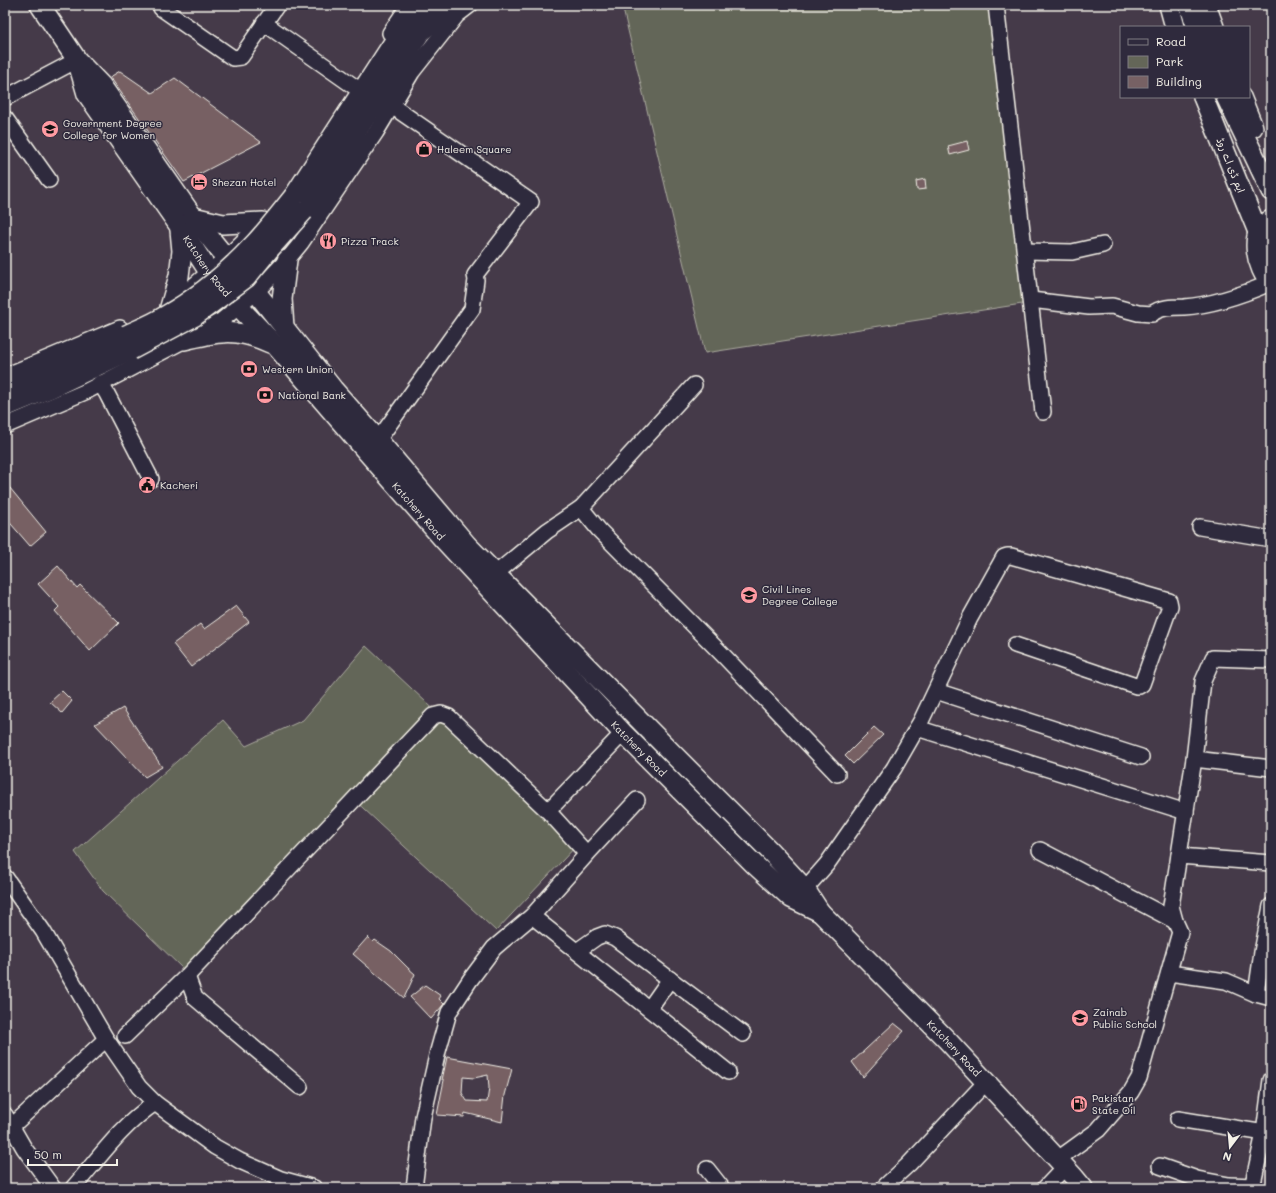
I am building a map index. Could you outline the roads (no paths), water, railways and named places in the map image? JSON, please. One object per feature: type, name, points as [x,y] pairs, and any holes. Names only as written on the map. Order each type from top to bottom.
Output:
[{"type":"main road","name":"Katchery Road","points":[[40,5],[77,60],[101,85],[186,222],[209,272],[238,307],[275,345],[367,452],[449,534],[585,678],[675,756],[768,849],[805,889],[820,912],[947,1040],[1061,1163],[1082,1188]]},
{"type":"main road","points":[[5,407],[52,388],[131,350],[195,316],[246,278],[268,251],[299,203],[403,28],[425,5]]},
{"type":"main road","points":[[5,390],[158,320],[203,289],[237,261],[255,242],[299,203],[337,162],[420,33],[451,5]]},
{"type":"main road","points":[[1169,5],[1176,26]]},
{"type":"main road","points":[[1180,5],[1189,26]]},
{"type":"main road","points":[[1189,5],[1197,26]]},
{"type":"main road","points":[[1206,5],[1214,26]]},
{"type":"main road","name":"ایم ڈی اے روڈ","points":[[1203,98],[1265,225]]},
{"type":"main road","name":"ایم ڈی اے روڈ","points":[[1216,98],[1265,225]]},
{"type":"main road","points":[[1226,98],[1271,191]]},
{"type":"main road","points":[[1241,98],[1271,170]]},
{"type":"main road","name":"Katchery Road","points":[[186,222],[226,258],[256,292],[332,389],[378,440],[449,534]]},
{"type":"main road","points":[[170,306],[179,276],[186,222],[224,224],[264,222]]},
{"type":"main road","points":[[1265,225],[1256,246],[1258,260],[1270,283]]},
{"type":"main road","points":[[284,327],[282,299],[287,260]]},
{"type":"main road","points":[[184,340],[220,332],[254,336],[275,345]]},
{"type":"main road","name":"Katchery Road","points":[[585,678],[623,733],[660,771],[755,865],[791,898],[820,912]]},
{"type":"main road","points":[[660,771],[675,756]]},
{"type":"main road","points":[[755,865],[768,849]]},
{"type":"street","points":[[161,8],[233,58],[241,58],[277,5]]},
{"type":"street","points":[[5,376],[170,306],[226,258],[264,222],[277,207],[403,14],[411,5]]},
{"type":"street","points":[[5,426],[100,384],[221,321],[256,292],[287,260],[301,242],[376,132],[412,72],[457,15],[470,5]]},
{"type":"street","points":[[996,5],[1043,412]]},
{"type":"street","points":[[264,23],[355,87]]},
{"type":"street","points":[[5,98],[77,60]]},
{"type":"street","points":[[378,440],[472,309],[476,280],[475,275],[532,202],[392,106]]},
{"type":"street","points":[[5,118],[49,180]]},
{"type":"street","points":[[1025,251],[1072,252],[1103,245]]},
{"type":"street","points":[[1030,300],[1088,307],[1112,306],[1138,313],[1152,314],[1155,311],[1168,308],[1207,304],[1244,294],[1270,283]]},
{"type":"street","points":[[100,384],[107,394],[151,479]]},
{"type":"street","points":[[490,579],[547,531],[581,508],[694,384]]},
{"type":"street","points":[[581,508],[599,530],[722,654],[837,774]]},
{"type":"street","points":[[1200,527],[1271,539]]},
{"type":"street","points":[[805,889],[827,864],[894,768],[936,691],[970,618],[1000,564],[1007,556],[1169,601],[1170,603],[1142,684],[1139,686],[1015,645]]},
{"type":"street","points":[[1045,1188],[1061,1163],[1098,1130],[1131,1092],[1139,1078],[1180,932],[1171,906],[1194,759],[1203,681],[1213,658],[1271,660]]},
{"type":"street","points":[[936,691],[1141,757]]},
{"type":"street","points":[[125,1036],[187,976],[433,716],[441,714],[449,717],[548,811],[587,854]]},
{"type":"street","points":[[917,728],[1186,812]]},
{"type":"street","points":[[548,811],[623,733]]},
{"type":"street","points":[[1194,759],[1271,768]]},
{"type":"street","points":[[414,1188],[423,1117],[438,1051],[449,1012],[470,980],[494,948],[532,916],[637,800]]},
{"type":"street","points":[[1040,850],[1175,920]]},
{"type":"street","points":[[1179,856],[1271,863]]},
{"type":"street","points":[[5,877],[43,931],[106,1039],[139,1087],[155,1103],[215,1147],[240,1161],[281,1179],[314,1188]]},
{"type":"street","points":[[1256,994],[1271,906]]},
{"type":"street","points":[[532,916],[728,1072]]},
{"type":"street","points":[[577,951],[597,937],[605,934],[615,938],[743,1034]]},
{"type":"street","points":[[1169,972],[1226,981],[1256,994],[1271,998]]},
{"type":"street","points":[[187,976],[195,998],[300,1087]]},
{"type":"street","points":[[649,1010],[670,979]]},
{"type":"street","points":[[53,1188],[8,1121],[106,1039]]},
{"type":"street","points":[[1160,1166],[1197,1179],[1228,1185],[1253,1187],[1267,1133],[1271,1080]]},
{"type":"street","points":[[883,1188],[909,1164],[986,1082]]},
{"type":"street","points":[[73,1188],[115,1137],[144,1110],[155,1103]]},
{"type":"street","points":[[1178,1120],[1267,1133]]},
{"type":"street","points":[[707,1169],[722,1188]]},
{"type":"place","name":"Government Degree College for Women","points":[[50,129]]},
{"type":"place","name":"Haleem Square","points":[[424,149]]},
{"type":"place","name":"Shezan Hotel","points":[[199,182]]},
{"type":"place","name":"Pizza Track","points":[[328,241]]},
{"type":"place","name":"Western Union","points":[[249,369]]},
{"type":"place","name":"National Bank","points":[[265,395]]},
{"type":"place","name":"Kacheri","points":[[147,485]]},
{"type":"place","name":"Civil Lines Degree College","points":[[749,595]]},
{"type":"place","name":"Zainab Public School","points":[[1080,1018]]},
{"type":"place","name":"Pakistan State Oil","points":[[1079,1104]]}]
